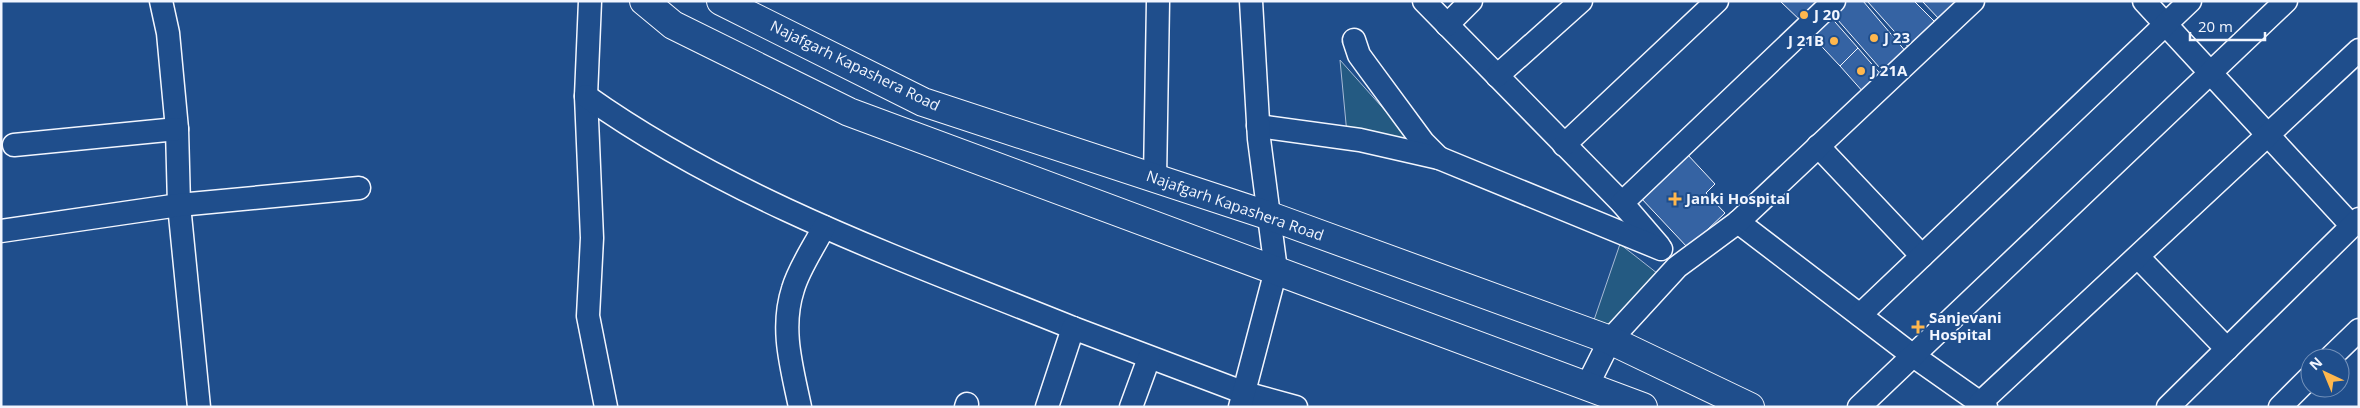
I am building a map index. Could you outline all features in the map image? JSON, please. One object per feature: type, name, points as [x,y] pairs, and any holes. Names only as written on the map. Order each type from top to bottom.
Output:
[{"type":"main road","points":[[644,1],[673,25],[848,112],[1643,407]]},
{"type":"main road","name":"Najafgarh Kapashera Road","points":[[721,1],[923,102],[1270,216],[1610,340],[1750,407]]},
{"type":"street","points":[[161,1],[168,33],[177,129],[179,205],[199,407]]},
{"type":"street","points":[[590,1],[586,96],[592,238],[588,316],[606,407]]},
{"type":"street","points":[[1155,179],[1158,1]]},
{"type":"street","points":[[1242,400],[1276,270],[1258,126],[1251,1]]},
{"type":"street","points":[[1424,1],[1622,203],[1677,268]]},
{"type":"street","points":[[1446,24],[1471,1]]},
{"type":"street","points":[[1497,76],[1581,1]]},
{"type":"street","points":[[1564,145],[1717,1]]},
{"type":"street","points":[[1622,203],[1834,1]]},
{"type":"street","points":[[1587,386],[1610,340],[1677,268],[1738,222],[1973,1]]},
{"type":"street","points":[[2144,1],[2268,136],[2355,223],[2168,407]]},
{"type":"street","points":[[1860,315],[2190,1]]},
{"type":"street","points":[[1858,407],[2286,1]]},
{"type":"street","points":[[1354,40],[1359,55],[1410,124],[1439,158]]},
{"type":"street","points":[[1738,222],[1912,355],[1983,405],[2359,50]]},
{"type":"street","points":[[586,96],[634,130],[773,204],[860,244],[1149,358],[1242,400],[1296,407]]},
{"type":"street","points":[[1258,126],[1360,140],[1439,158],[1661,249]]},
{"type":"street","points":[[14,145],[177,129]]},
{"type":"street","points":[[1818,146],[1922,256]]},
{"type":"street","points":[[1,231],[179,205],[359,188]]},
{"type":"street","points":[[800,407],[786,334],[787,312],[793,288],[824,227]]},
{"type":"street","points":[[2138,257],[2227,349]]},
{"type":"street","points":[[1047,407],[1074,328]]},
{"type":"street","points":[[2340,348],[2359,330]]},
{"type":"street","points":[[1131,407],[1149,358]]},
{"type":"street","points":[[2280,407],[2300,387]]},
{"type":"shaded area","points":[[1340,60],[1423,153],[1347,134]]},
{"type":"shaded area","points":[[1620,244],[1662,277],[1619,328],[1594,320]]},
{"type":"building","name":"J 20","points":[[1780,1],[1817,1],[1822,6],[1804,24]]},
{"type":"building","name":"J 23","points":[[1841,1],[1863,1],[1907,53],[1886,75],[1830,11]]},
{"type":"building","points":[[1867,1],[1914,1],[1939,26],[1911,50]]},
{"type":"building","points":[[1922,1],[1961,1],[1940,20]]},
{"type":"building","name":"J 21B","points":[[1828,14],[1858,48],[1840,66],[1809,33]]},
{"type":"building","name":"J 21A","points":[[1858,48],[1883,77],[1864,93],[1840,66]]},
{"type":"building","points":[[1687,154],[1715,184],[1706,193],[1725,213],[1688,248],[1640,197]]},
{"type":"place","name":"J 20","points":[[1804,15]]},
{"type":"place","name":"J 23","points":[[1874,38]]},
{"type":"place","name":"J 21B","points":[[1834,41]]},
{"type":"place","name":"J 21A","points":[[1861,71]]},
{"type":"place","name":"Janki Hospital","points":[[1675,199]]},
{"type":"place","name":"Sanjevani Hospital","points":[[1918,327]]}]
